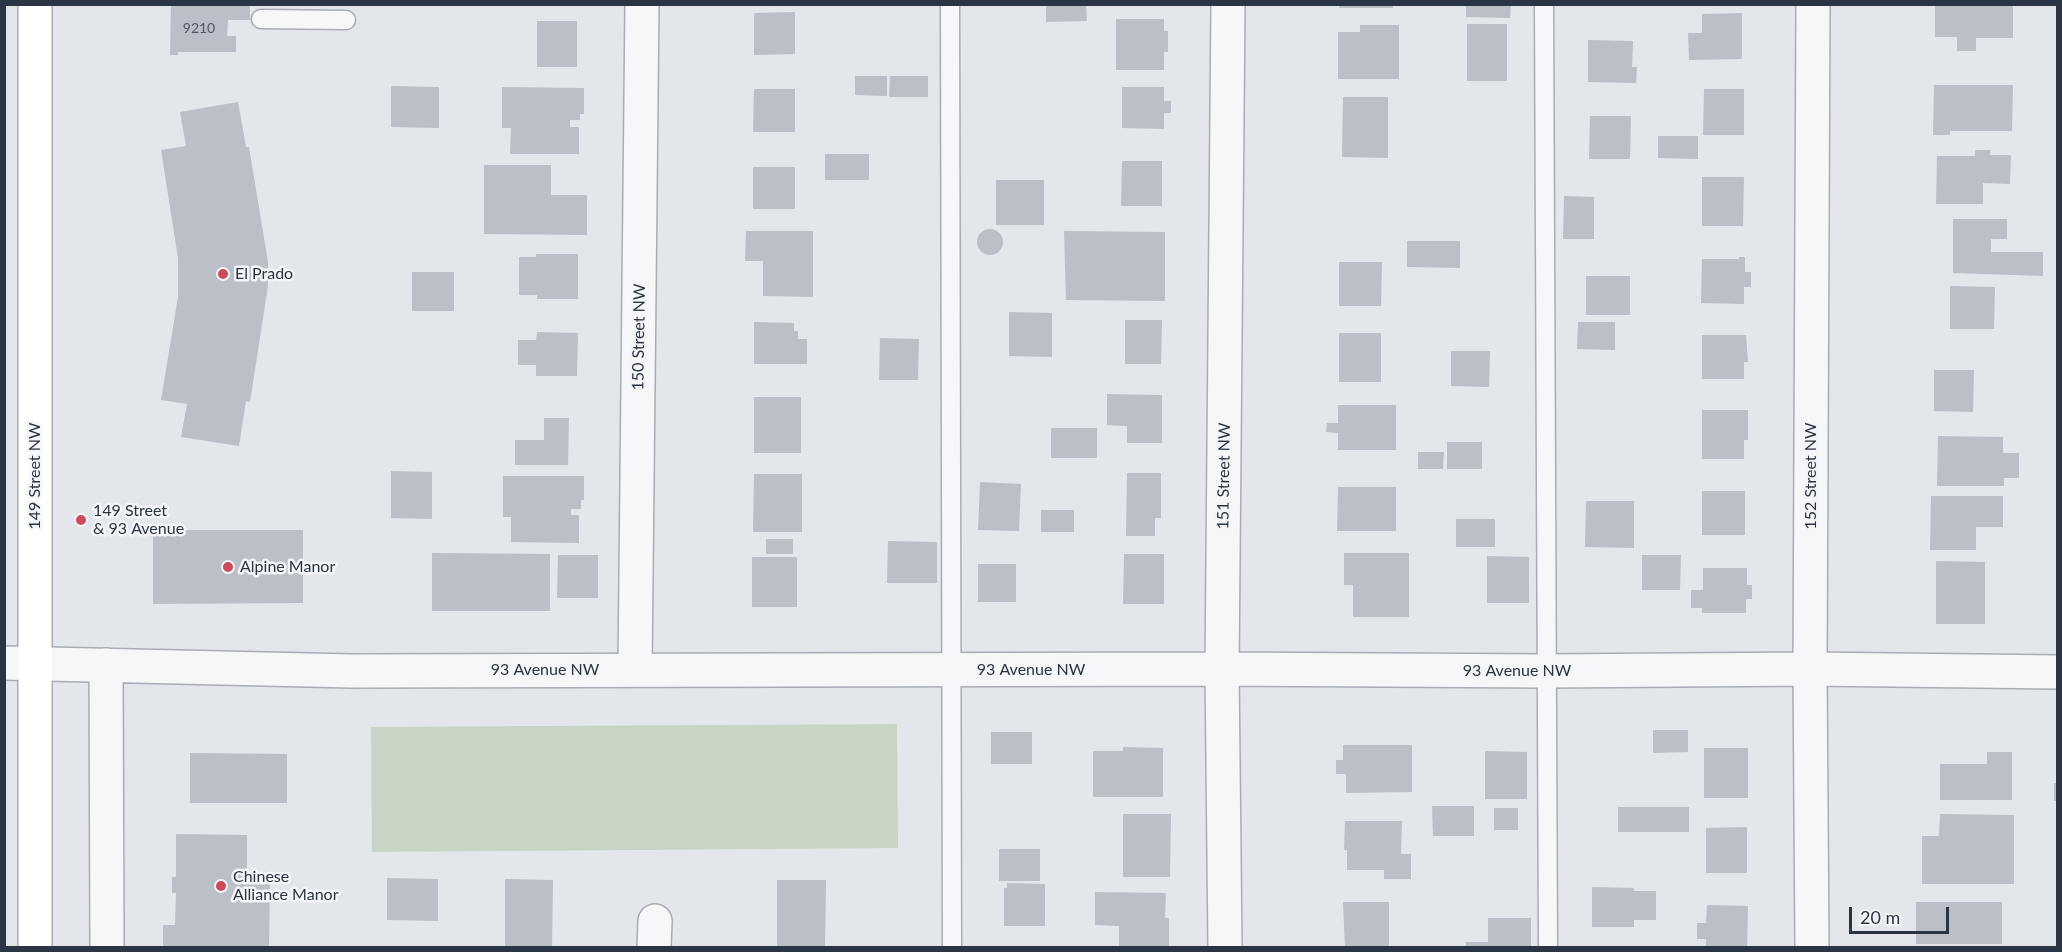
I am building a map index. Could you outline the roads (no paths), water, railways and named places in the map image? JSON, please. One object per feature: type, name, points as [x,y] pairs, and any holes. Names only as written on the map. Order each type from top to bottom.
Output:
[{"type":"main road","name":"149 Street NW","points":[[35,4],[20,663],[35,948]]},
{"type":"street","name":"150 Street NW","points":[[636,669],[642,4]]},
{"type":"street","name":"151 Street NW","points":[[1225,948],[1222,669],[1228,4]]},
{"type":"street","name":"152 Street NW","points":[[1812,948],[1810,669],[1813,4]]},
{"type":"street","name":"93 Avenue NW","points":[[20,663],[352,671],[1810,669],[2058,672]]},
{"type":"street","points":[[106,665],[107,948]]},
{"type":"lane","points":[[950,4],[952,948]]},
{"type":"lane","points":[[1544,4],[1548,948]]},
{"type":"lane","points":[[261,19],[346,20]]},
{"type":"place","name":"El Prado","points":[[223,274]]},
{"type":"place","name":"149 Street & 93 Avenue","points":[[81,520]]},
{"type":"place","name":"Alpine Manor","points":[[228,567]]},
{"type":"place","name":"Chinese Alliance Manor","points":[[221,886]]}]
